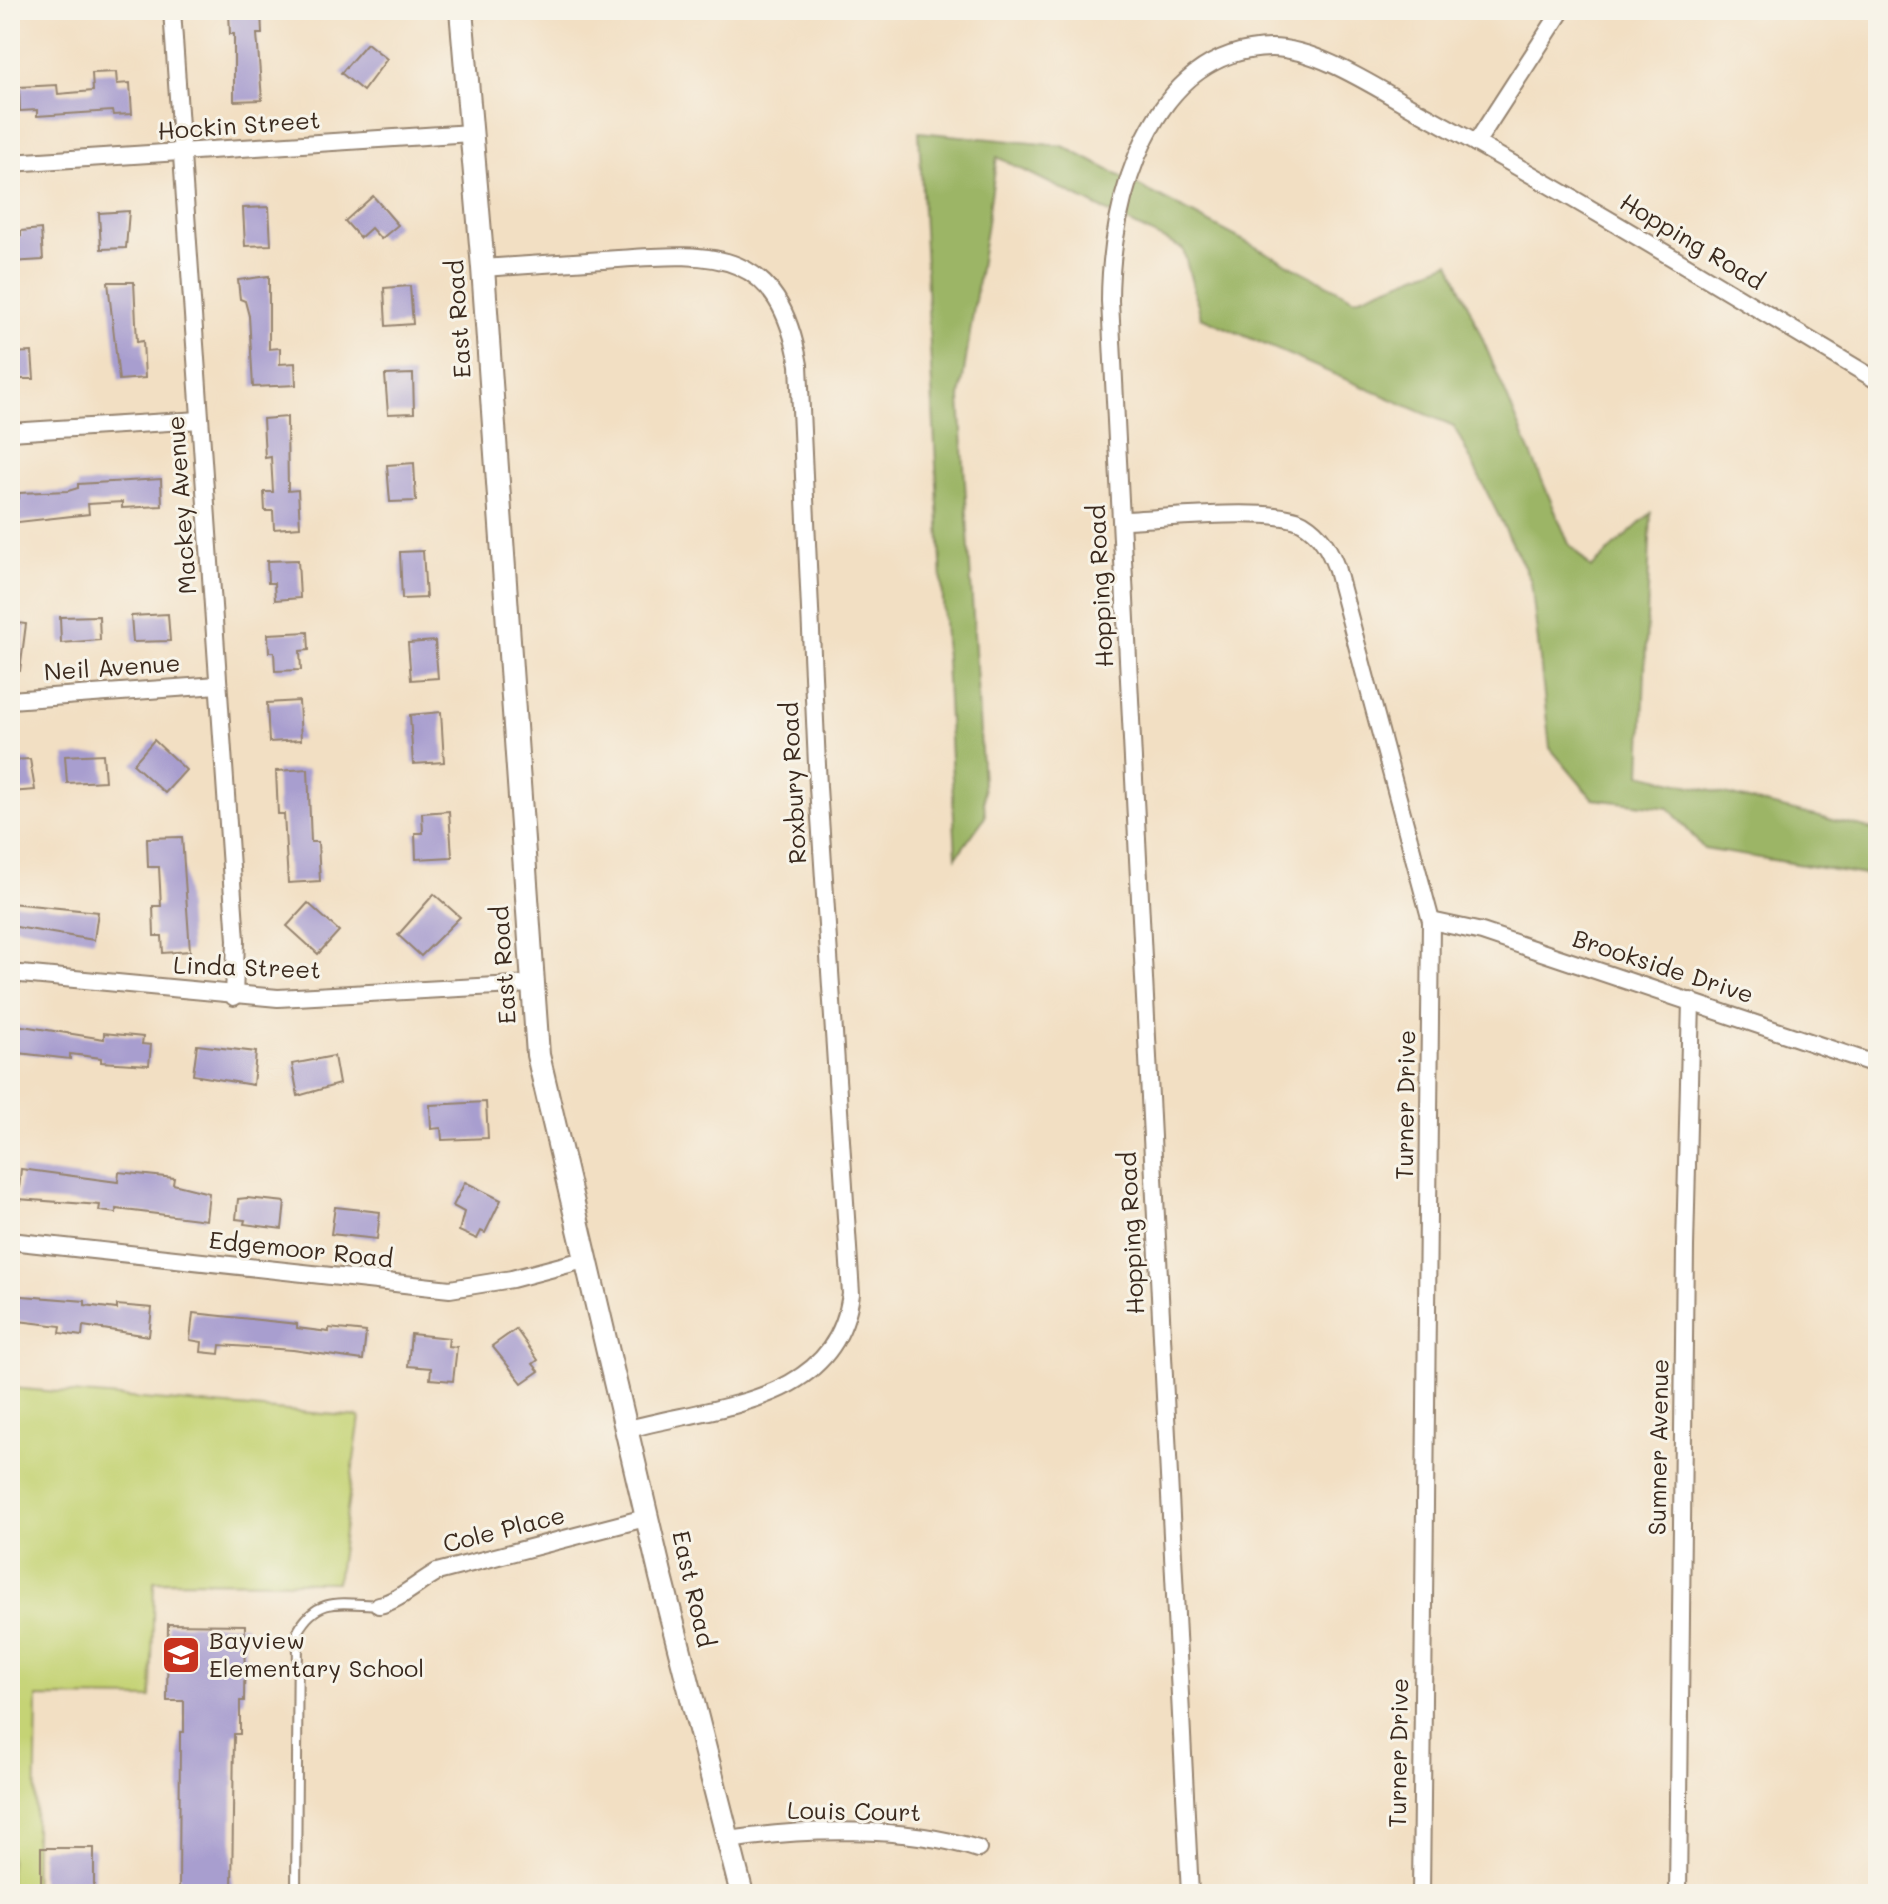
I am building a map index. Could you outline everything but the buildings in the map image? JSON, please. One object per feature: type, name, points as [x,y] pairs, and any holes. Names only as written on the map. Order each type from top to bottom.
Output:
[{"type":"street","name":"Mackey Avenue","points":[[172,10],[236,940],[234,997]]},
{"type":"street","name":"East Road","points":[[461,10],[483,268],[538,1055],[584,1260],[629,1429],[742,1894]]},
{"type":"street","points":[[1476,143],[1562,10]]},
{"type":"street","name":"Hopping Road","points":[[1190,1894],[1110,301],[1113,232],[1120,200],[1142,147],[1158,117],[1180,89],[1221,58],[1246,50],[1294,50],[1350,75],[1476,143],[1878,381]]},
{"type":"street","name":"Hockin Street","points":[[10,163],[471,133]]},
{"type":"street","name":"Roxbury Road","points":[[483,268],[692,254],[730,261],[753,275],[779,303],[794,335],[799,365],[818,787],[851,1294],[848,1317],[824,1360],[807,1376],[784,1389],[629,1429]]},
{"type":"street","points":[[10,432],[200,420]]},
{"type":"street","name":"Turner Drive","points":[[1123,520],[1274,515],[1302,522],[1324,542],[1336,567],[1431,921],[1421,1894]]},
{"type":"street","name":"Neil Avenue","points":[[10,700],[218,685]]},
{"type":"street","name":"Brookside Drive","points":[[1431,921],[1482,932],[1878,1065]]},
{"type":"street","name":"Linda Street","points":[[10,973],[234,997],[278,998],[531,984]]},
{"type":"street","name":"Sumner Avenue","points":[[1678,1894],[1685,1247],[1691,1001]]},
{"type":"street","name":"Edgemoor Road","points":[[10,1241],[450,1289],[512,1279],[584,1260]]},
{"type":"street","name":"Cole Place","points":[[379,1605],[392,1603],[407,1588],[437,1572],[649,1517]]},
{"type":"street","name":"Louis Court","points":[[729,1840],[758,1836],[874,1833],[936,1838],[978,1849]]},
{"type":"lane","points":[[296,1894],[298,1631],[308,1614],[329,1603],[379,1605]]},
{"type":"green space","points":[[919,132],[1063,146],[1355,299],[1450,262],[1569,544],[1591,568],[1651,513],[1641,774],[1878,831],[1878,877],[1704,849],[1669,808],[1593,799],[1550,748],[1531,581],[1454,426],[1201,317],[1183,249],[997,157],[960,398],[985,817],[956,857]]},
{"type":"green space","points":[[10,1388],[360,1417],[337,1582],[154,1581],[151,1698],[37,1697],[34,1894],[10,1894]]},
{"type":"place","name":"Bayview Elementary School","points":[[181,1655]]}]
